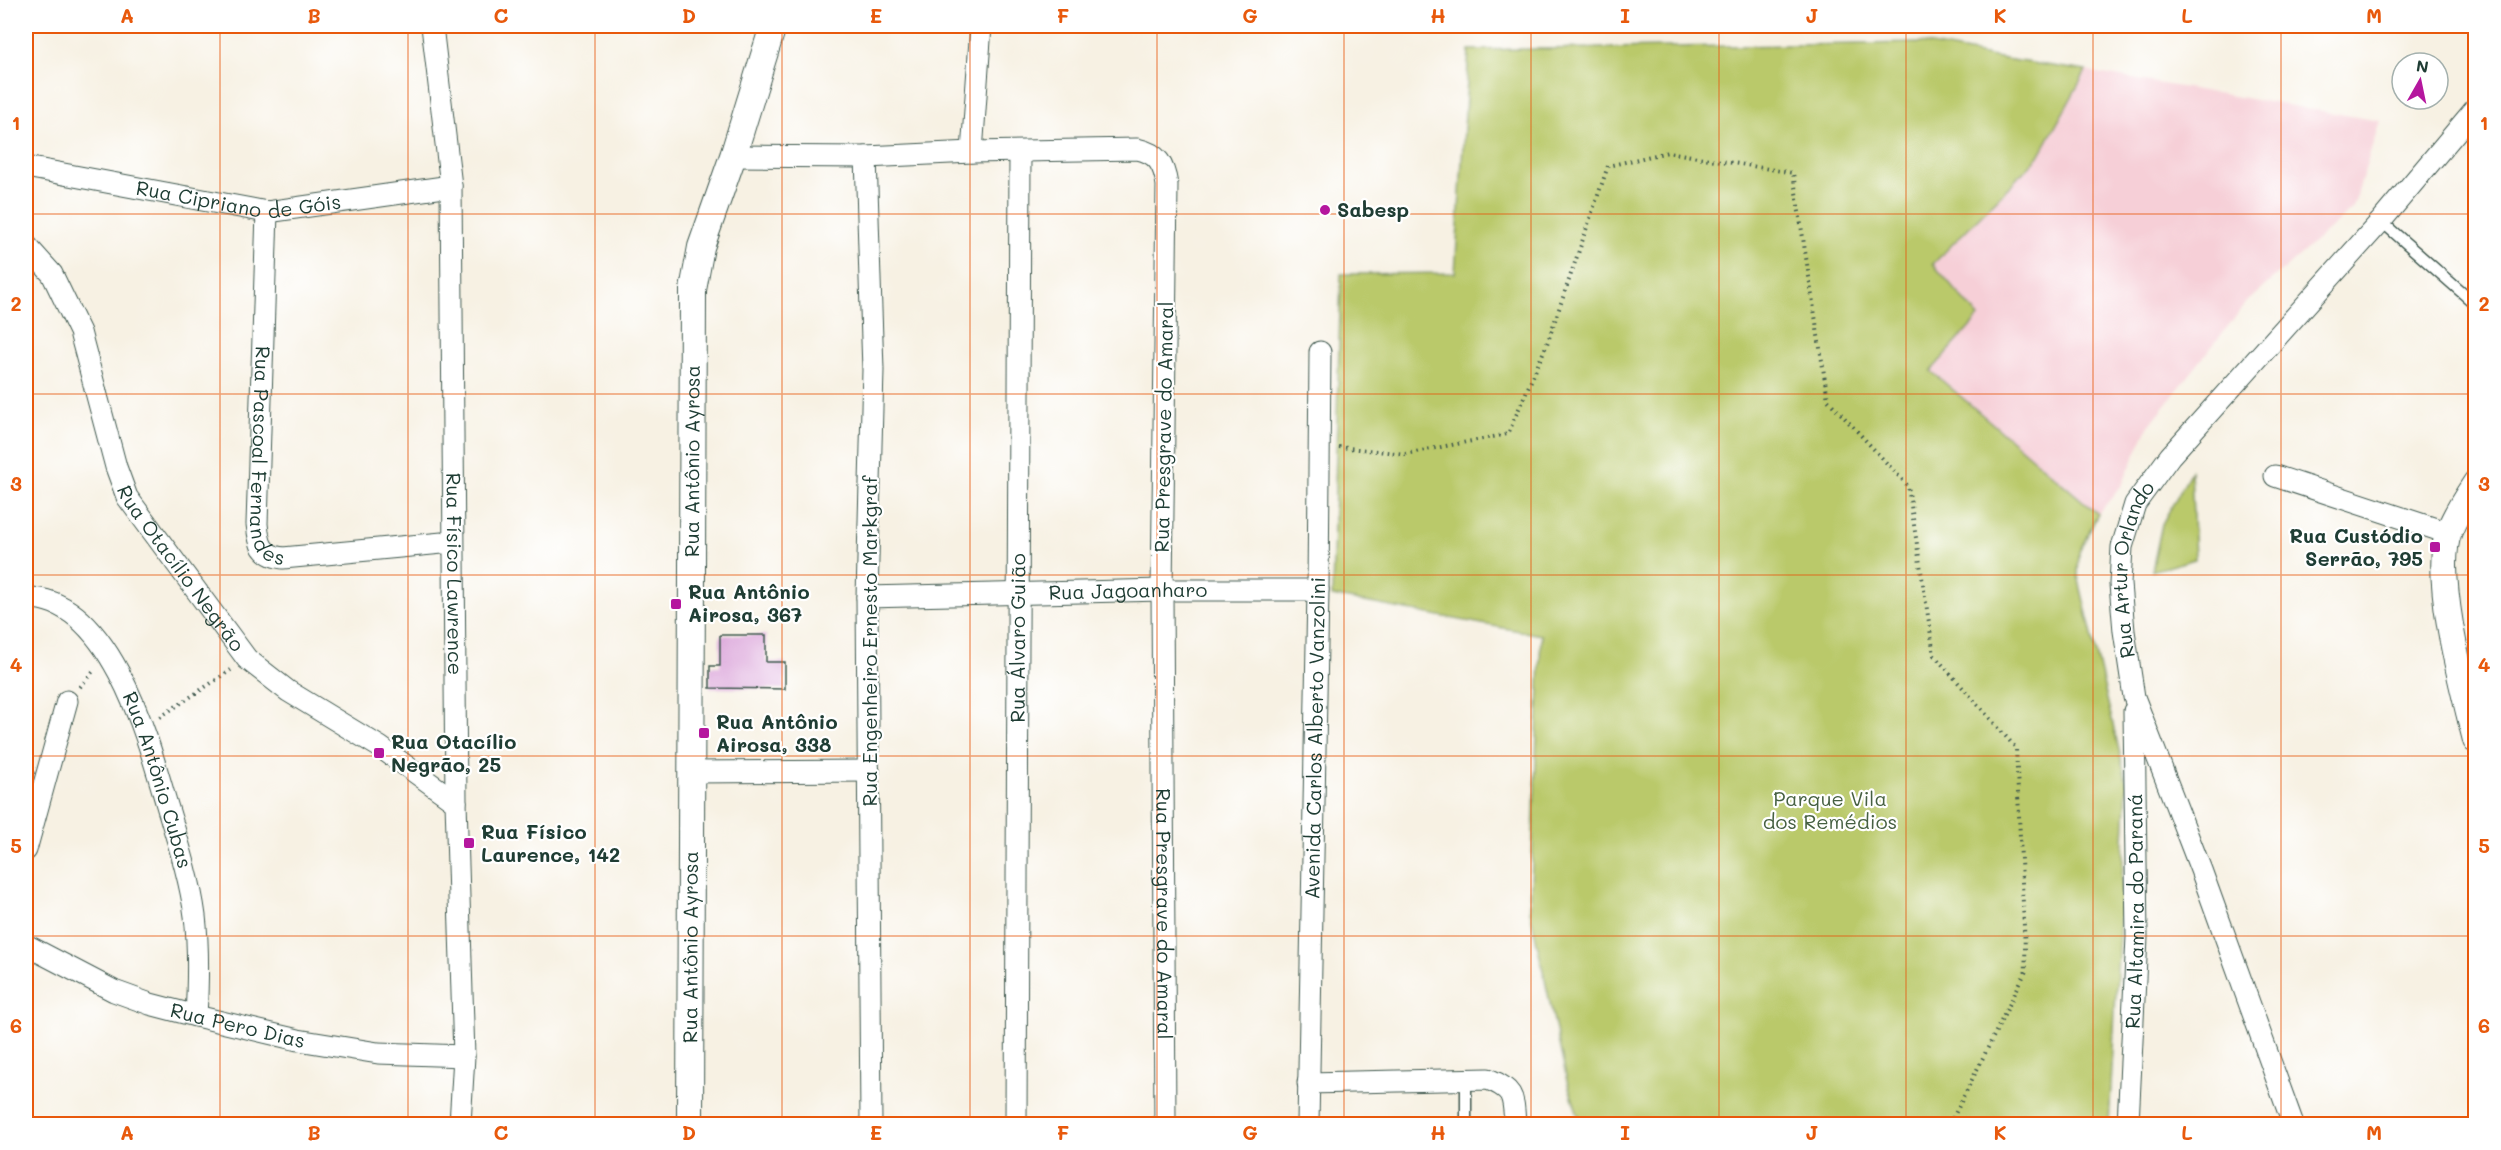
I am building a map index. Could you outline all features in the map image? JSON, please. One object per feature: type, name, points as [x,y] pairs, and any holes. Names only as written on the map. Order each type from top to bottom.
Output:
[{"type":"street","name":"Rua Físico Lawrence","points":[[432,26],[451,186],[456,802],[464,1056],[460,1125]]},
{"type":"street","name":"Rua Antônio Ayrosa","points":[[690,1125],[693,290],[701,247],[733,156],[772,26]]},
{"type":"street","points":[[972,152],[981,26]]},
{"type":"street","name":"Rua Artur Orlando","points":[[2293,1125],[2201,870],[2134,697],[2120,584],[2122,547],[2135,504],[2170,456],[2381,221],[2475,108]]},
{"type":"street","name":"Rua Presgrave do Amaral","points":[[733,156],[866,157],[972,152],[1020,153],[1137,149],[1153,154],[1165,170],[1167,185],[1162,590],[1165,1125]]},
{"type":"street","name":"Rua Álvaro Guião","points":[[1016,1125],[1020,153]]},
{"type":"street","name":"Rua Engenheiro Ernesto Markgraf","points":[[866,157],[873,370],[867,597],[872,1125]]},
{"type":"street","name":"Rua Cipriano de Góis","points":[[26,167],[267,212],[451,186]]},
{"type":"street","name":"Rua Pascoal Fernandes","points":[[267,212],[257,524],[258,541],[263,551],[271,556],[283,558],[453,542]]},
{"type":"street","name":"Rua Otacílio Negrão","points":[[26,245],[52,274],[80,332],[116,468],[127,497],[247,659],[288,691],[380,747],[456,802]]},
{"type":"street","name":"Avenida Carlos Alberto Vanzolini","points":[[1308,1125],[1320,352]]},
{"type":"street","points":[[2275,476],[2448,533]]},
{"type":"street","points":[[2475,483],[2448,533],[2446,596],[2475,740]]},
{"type":"street","name":"Rua Jagoanharo","points":[[867,597],[1162,590],[1318,590]]},
{"type":"street","name":"Rua Antônio Cubas","points":[[26,598],[52,601],[76,617],[108,654],[128,688],[145,728],[178,841],[195,914],[199,966],[196,1016]]},
{"type":"street","name":"Rua Altamira do Paraná","points":[[2128,1125],[2137,937],[2134,697]]},
{"type":"street","points":[[26,850],[67,701]]},
{"type":"street","points":[[691,772],[869,771]]},
{"type":"street","name":"Rua Pero Dias","points":[[26,945],[114,991],[150,1004],[196,1016],[298,1040],[378,1053],[464,1056]]},
{"type":"street","points":[[1308,1083],[1488,1079],[1505,1086],[1514,1099],[1515,1125]]},
{"type":"lane","points":[[2381,221],[2475,304]]},
{"type":"lane","points":[[1466,1080],[1466,1125]]},
{"type":"path","points":[[1319,445],[1406,453],[1508,434],[1547,344],[1608,166],[1668,152],[1793,173],[1828,400],[1908,486],[1934,655],[2016,748],[2026,971],[1950,1125]]},
{"type":"path","points":[[67,701],[108,654]]},
{"type":"path","points":[[145,728],[247,659]]},
{"type":"shaded area","points":[[2086,71],[2380,121],[2353,208],[2248,301],[2148,427],[2122,485],[2098,514],[1931,371],[1979,317],[1933,265],[2039,156]]},
{"type":"green space","name":"Parque Vila dos Remédios","points":[[1921,43],[2086,71],[2039,156],[1933,264],[1979,317],[1931,371],[2098,514],[2079,552],[2078,576],[2127,784],[2109,1124],[1581,1124],[1567,1081],[1530,911],[1541,635],[1332,596],[1341,274],[1455,273],[1469,50]]},
{"type":"green space","points":[[2191,471],[2195,559],[2152,571],[2162,524]]},
{"type":"building","points":[[720,635],[766,635],[766,662],[785,662],[785,689],[710,688],[710,666],[720,666]]},
{"type":"place","name":"Sabesp","points":[[1325,210]]},
{"type":"place","name":"Rua Custódio Serrão, 795","points":[[2435,547]]},
{"type":"place","name":"Rua Antônio Airosa, 367","points":[[676,604]]},
{"type":"place","name":"Rua Antônio Airosa, 338","points":[[704,733]]},
{"type":"place","name":"Rua Otacílio Negrão, 25","points":[[379,753]]},
{"type":"place","name":"Rua Físico Laurence, 142","points":[[469,843]]}]
